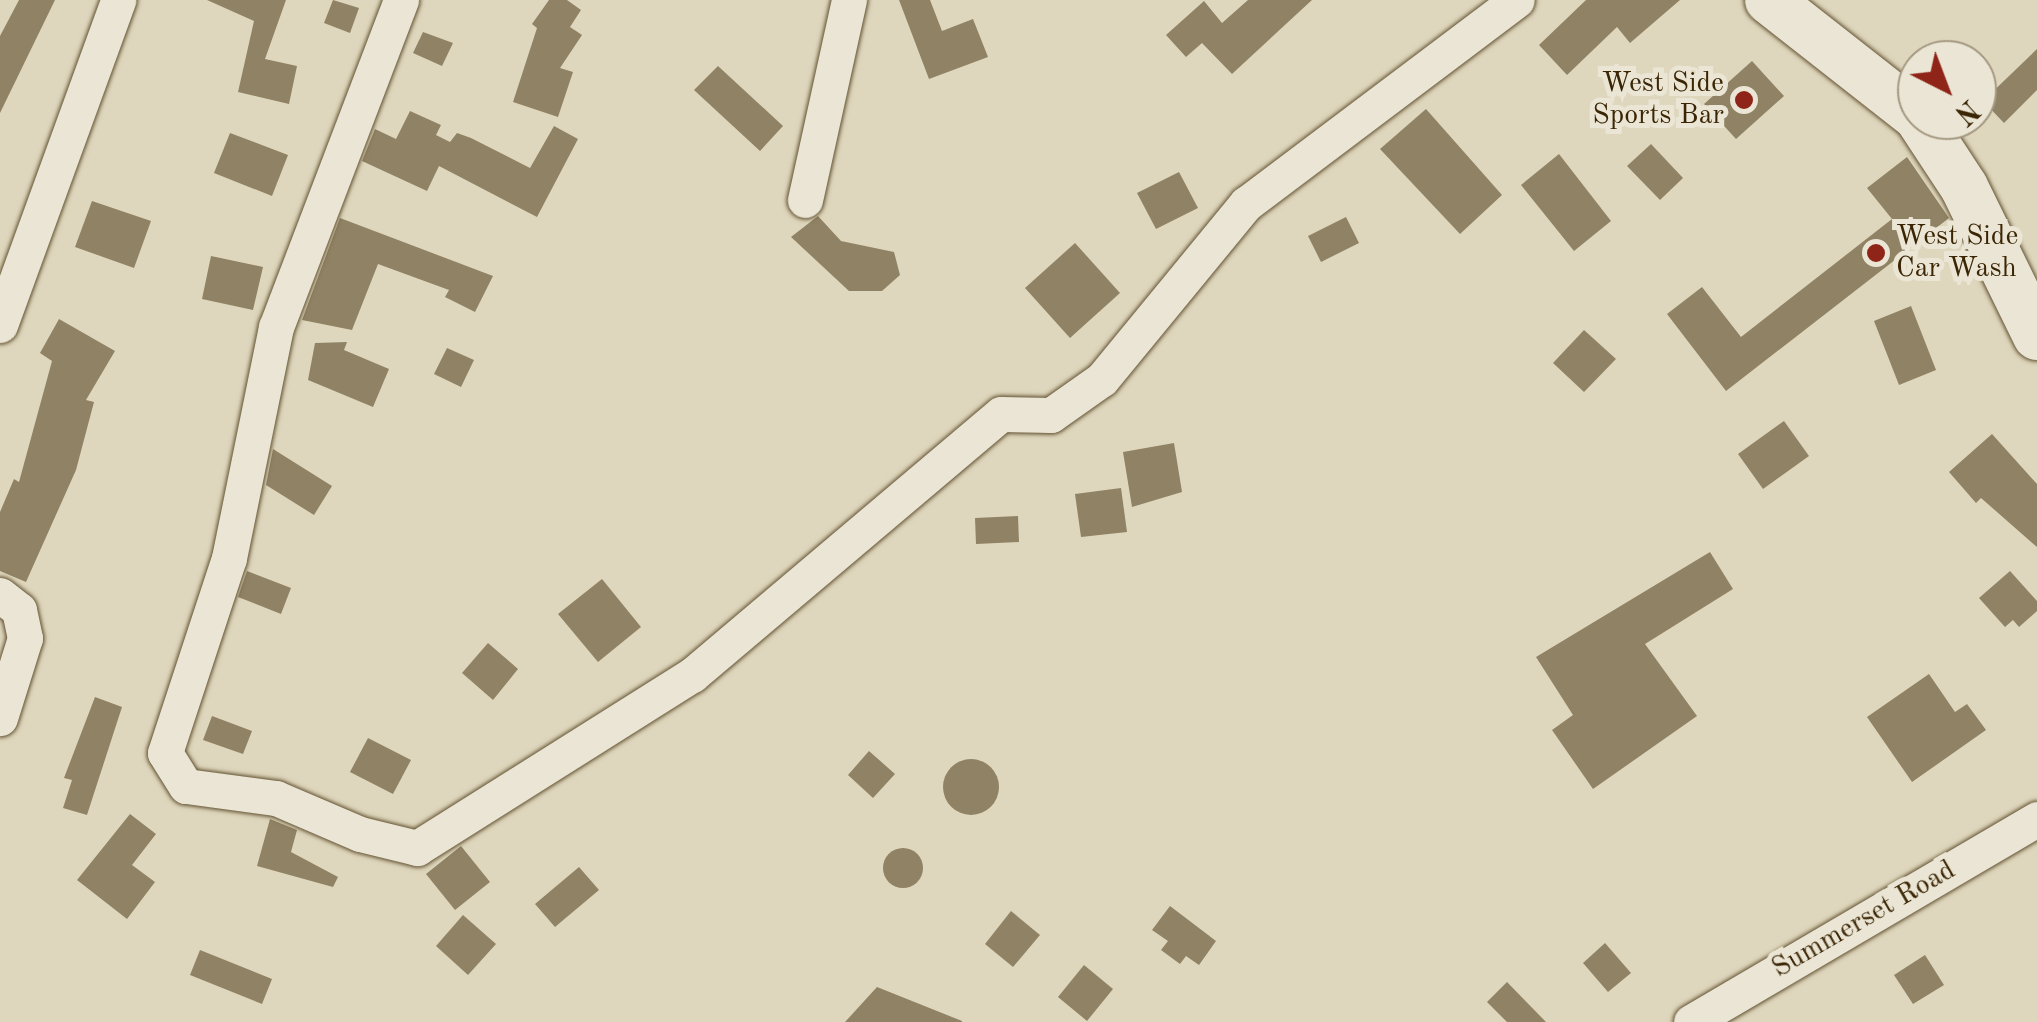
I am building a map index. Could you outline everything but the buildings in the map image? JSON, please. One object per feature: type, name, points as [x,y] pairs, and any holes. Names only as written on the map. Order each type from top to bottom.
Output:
[{"type":"main road","points":[[1769,0],[1897,101]]},
{"type":"main road","points":[[1933,140],[1964,187],[2037,336]]},
{"type":"street","points":[[0,324],[118,0]]},
{"type":"street","points":[[401,0],[276,327],[229,558],[165,753],[186,786],[276,798],[360,834],[418,848],[692,675],[1000,414],[1051,415],[1102,379],[1246,204],[1517,0]]},
{"type":"street","points":[[805,200],[849,0]]},
{"type":"street","points":[[0,595],[19,610],[25,638],[0,718]]},
{"type":"street","name":"Summerset Road","points":[[1690,1022],[2037,819]]},
{"type":"place","name":"West Side Sports Bar","points":[[1744,100]]},
{"type":"place","name":"West Side Car Wash","points":[[1876,253]]}]
